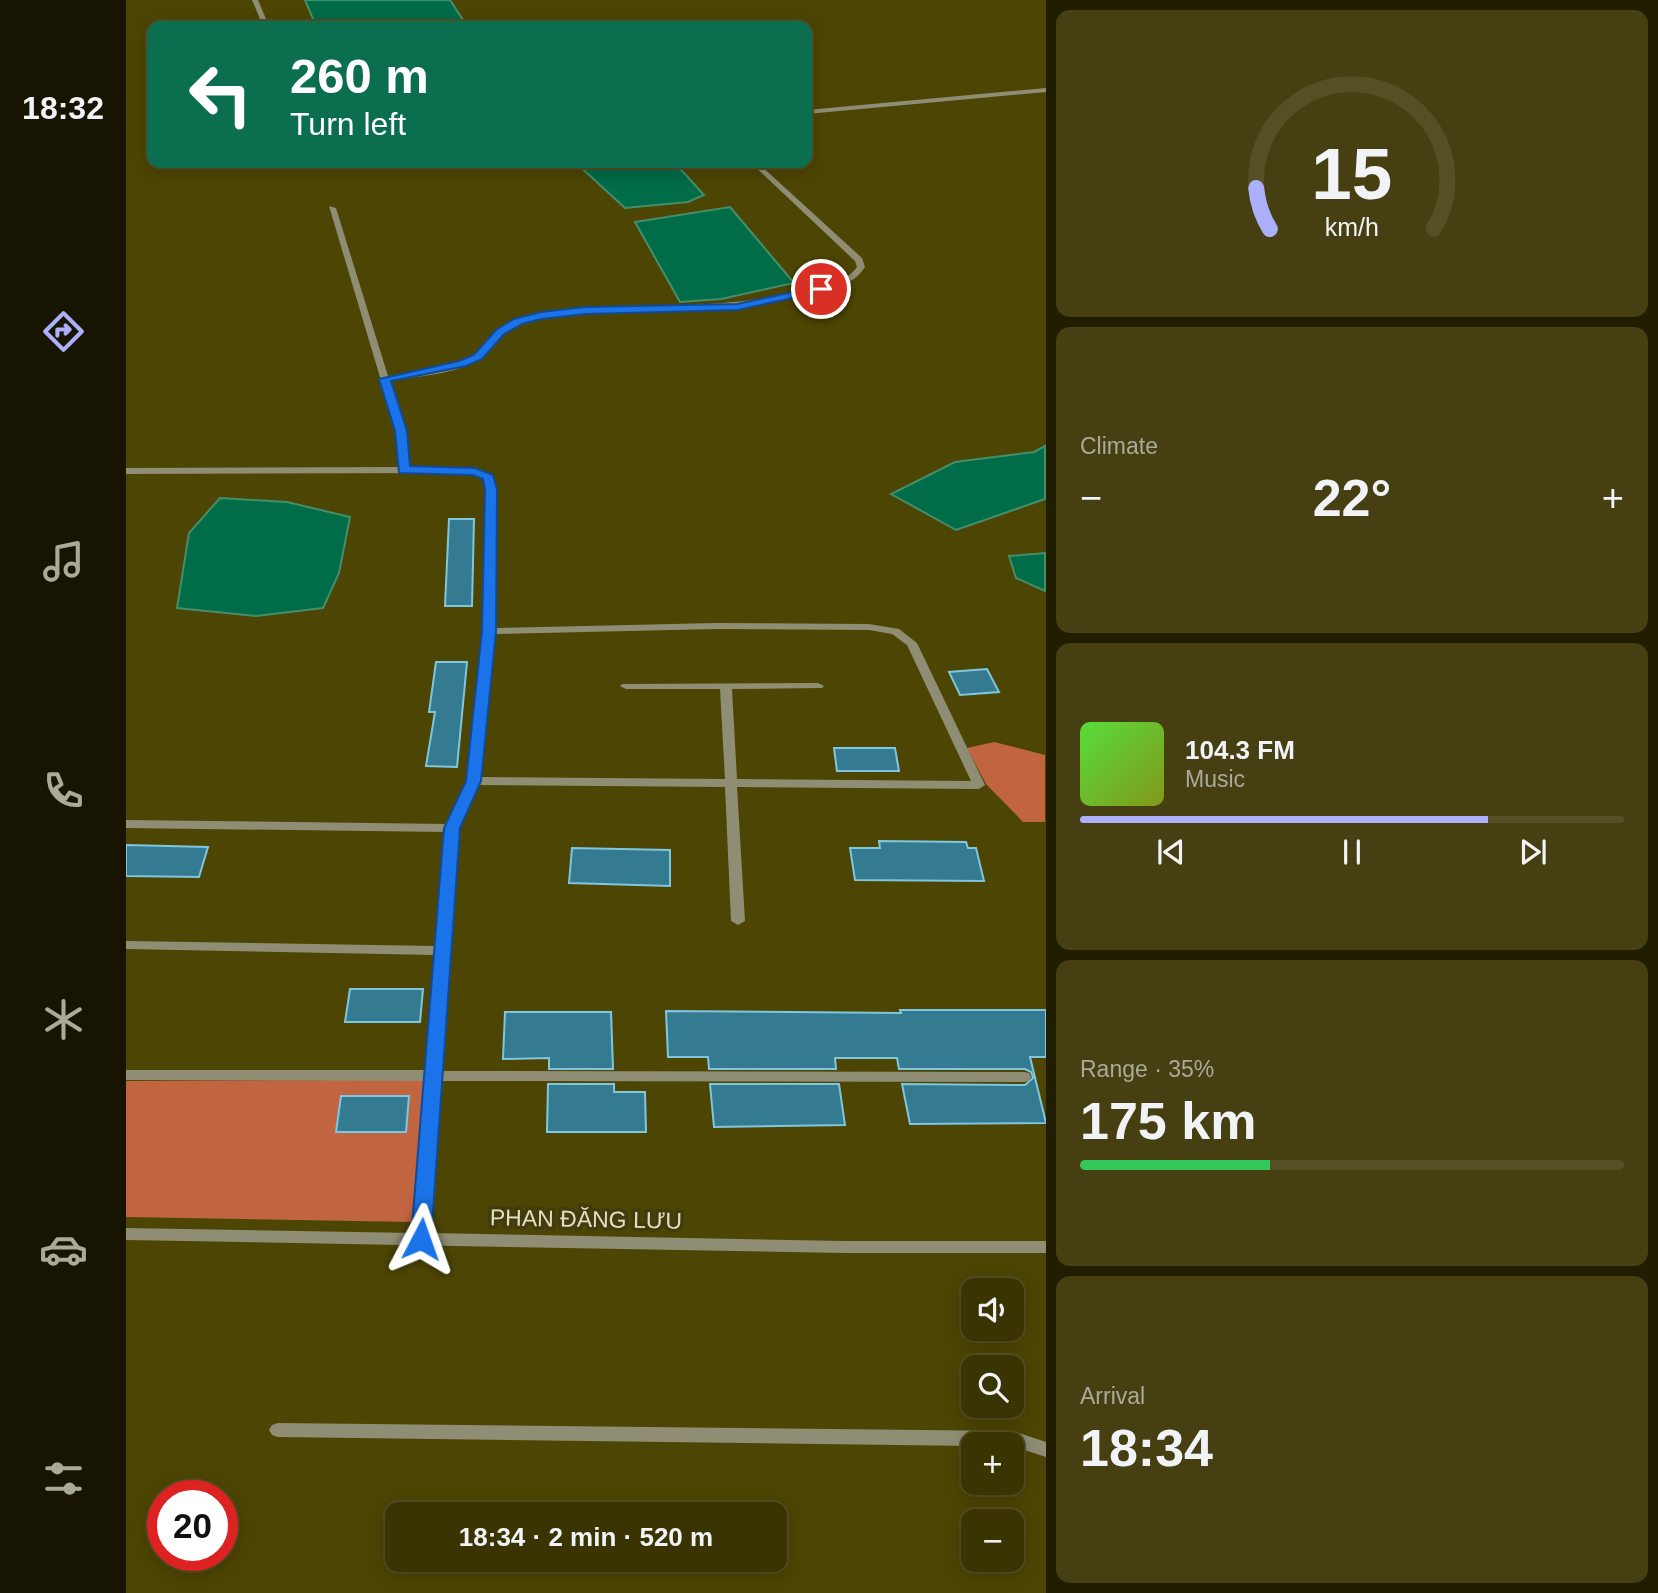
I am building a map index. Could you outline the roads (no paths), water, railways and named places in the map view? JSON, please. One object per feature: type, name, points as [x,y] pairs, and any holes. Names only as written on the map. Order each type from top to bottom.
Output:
[{"type":"street","points":[[255,0],[264,21]]},
{"type":"street","points":[[812,111],[1045,90]]},
{"type":"street","points":[[384,379],[462,364],[478,357],[500,332],[518,321],[541,315],[585,310],[737,307],[849,281],[861,267],[859,260],[759,168]]},
{"type":"street","points":[[332,208],[401,431],[404,470]]},
{"type":"street","points":[[126,471],[404,470],[475,472],[489,477],[489,631],[474,781],[452,828],[421,1239]]},
{"type":"street","points":[[474,781],[979,785],[912,643],[895,631],[869,627],[716,626],[489,631]]},
{"type":"street","points":[[726,686],[738,921]]},
{"type":"street","points":[[126,824],[452,828]]},
{"type":"street","points":[[126,945],[441,951]]},
{"type":"street","points":[[126,1075],[1024,1077]]},
{"type":"street","name":"PHAN ĐĂNG LƯU","points":[[126,1234],[1045,1247]]},
{"type":"street","points":[[278,1430],[1013,1439],[1045,1450]]},
{"type":"lane","points":[[626,686],[818,686]]}]
